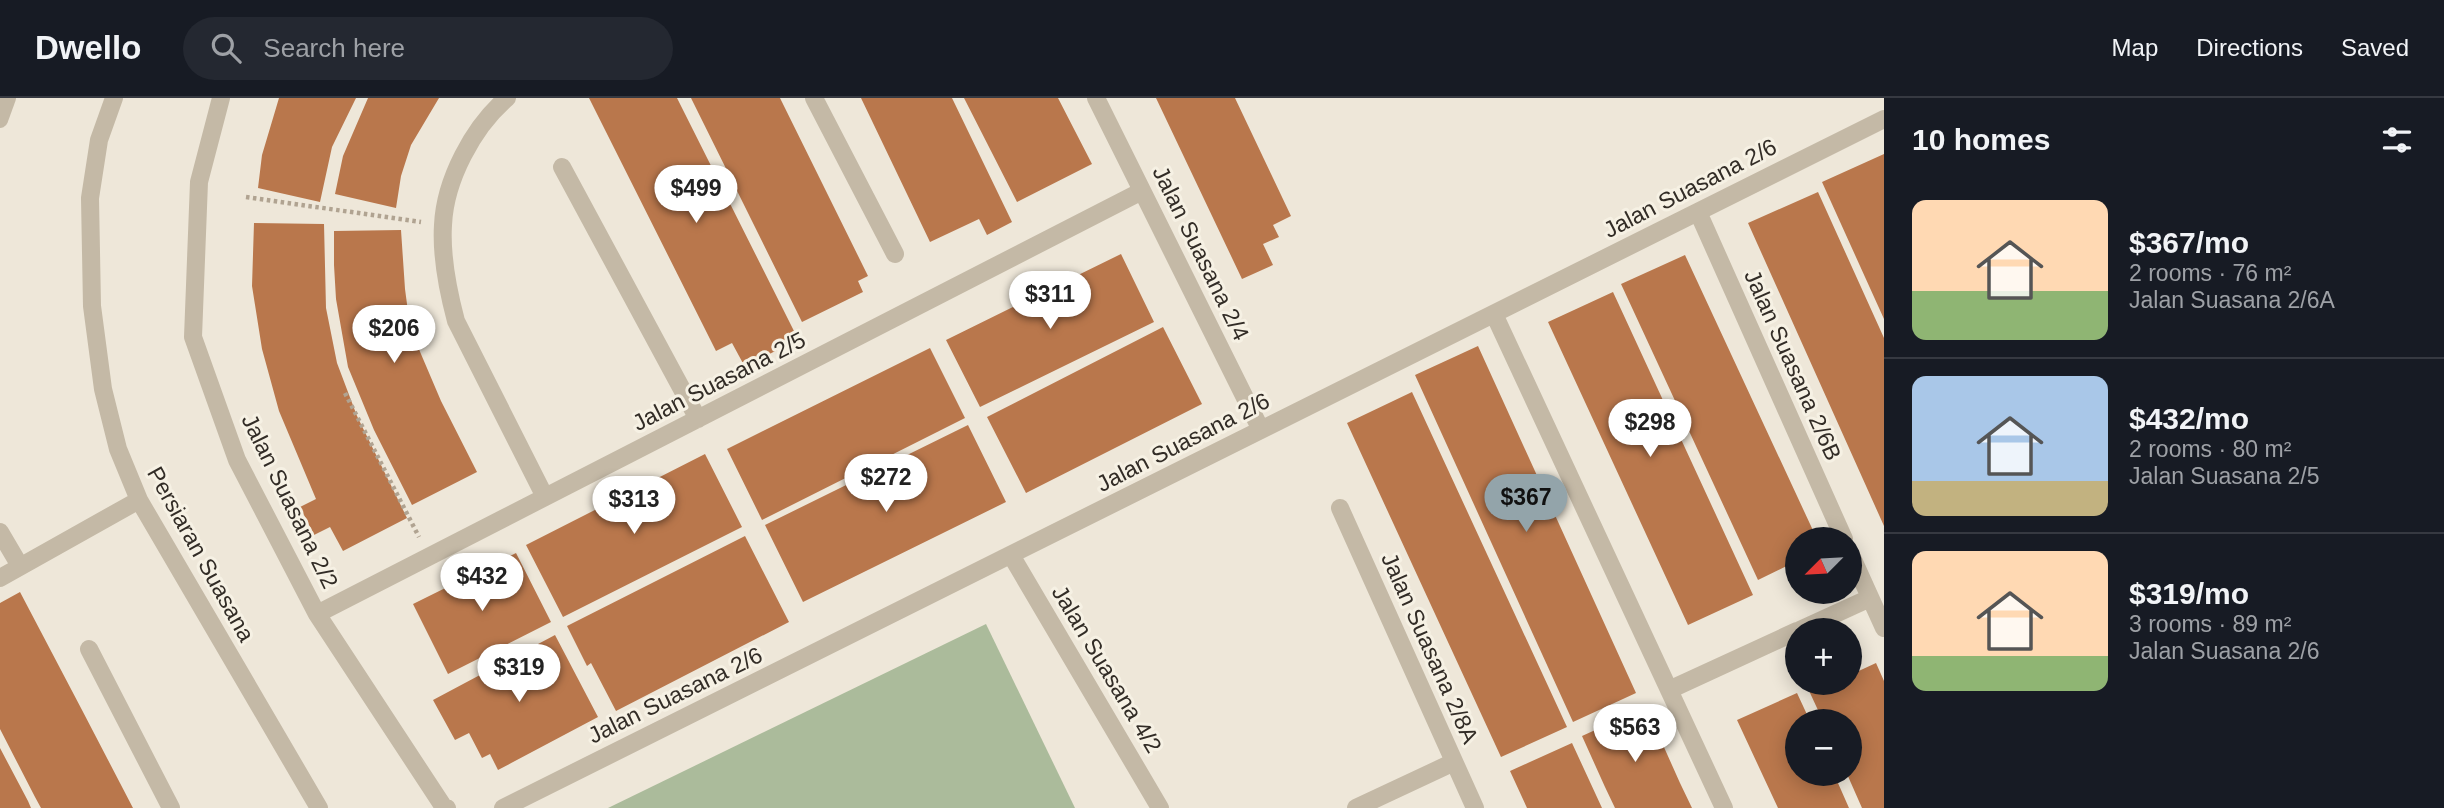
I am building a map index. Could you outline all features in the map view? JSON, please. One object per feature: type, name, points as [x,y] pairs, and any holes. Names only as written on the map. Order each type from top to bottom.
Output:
[{"type":"street","name":"Persiaran Suasana","points":[[114,98],[99,139],[90,198],[92,306],[103,389],[118,449],[139,500],[319,808]]},
{"type":"street","name":"Jalan Suasana 2/2","points":[[221,98],[199,182],[193,337],[237,460],[317,614],[443,806],[447,808]]},
{"type":"street","points":[[507,98],[482,122],[461,158],[448,197],[443,225],[448,290],[456,321],[545,497]]},
{"type":"street","points":[[814,98],[895,254]]},
{"type":"street","name":"Jalan Suasana 2/4","points":[[1096,98],[1261,430]]},
{"type":"street","name":"Jalan Suasana 2/6","points":[[503,808],[1884,119]]},
{"type":"street","points":[[562,167],[698,419]]},
{"type":"street","name":"Jalan Suasana 2/5","points":[[317,614],[1142,191]]},
{"type":"street","name":"Jalan Suasana 2/6B","points":[[1698,212],[1839,527]]},
{"type":"street","points":[[1494,314],[1724,808]]},
{"type":"street","points":[[0,578],[139,500]]},
{"type":"street","name":"Jalan Suasana 2/8A","points":[[1340,508],[1475,808]]},
{"type":"street","points":[[0,532],[20,566]]},
{"type":"street","name":"Jalan Suasana 4/2","points":[[1011,555],[1160,808]]},
{"type":"street","points":[[1862,580],[1884,628]]},
{"type":"street","points":[[1827,618],[1870,598]]},
{"type":"street","points":[[1669,690],[1785,637]]},
{"type":"street","points":[[89,649],[171,808]]},
{"type":"street","points":[[1356,808],[1454,762]]},
{"type":"lane","points":[[0,120],[8,98]]},
{"type":"path","points":[[246,197],[443,225]]},
{"type":"path","points":[[345,393],[429,557]]},
{"type":"green space","points":[[986,624],[1075,808],[608,808]]},
{"type":"building","points":[[279,98],[356,98],[332,147],[320,202],[258,188],[262,155]]},
{"type":"building","points":[[368,98],[439,98],[411,145],[401,176],[396,208],[335,194],[343,156]]},
{"type":"building","points":[[589,98],[677,98],[798,339],[745,367],[732,343],[716,351]]},
{"type":"building","points":[[691,98],[780,98],[868,276],[858,281],[863,292],[802,322]]},
{"type":"building","points":[[861,98],[952,98],[1012,222],[987,235],[979,219],[930,242]]},
{"type":"building","points":[[964,98],[1058,98],[1092,164],[1017,202]]},
{"type":"building","points":[[1156,98],[1235,98],[1291,216],[1273,225],[1279,237],[1263,244],[1273,265],[1242,279]]},
{"type":"building","points":[[1884,154],[1884,319],[1822,182]]},
{"type":"building","points":[[1818,192],[1884,338],[1884,526],[1748,223]]},
{"type":"building","points":[[254,223],[324,224],[326,308],[337,363],[357,416],[407,518],[343,551],[330,527],[314,535],[300,507],[316,499],[279,411],[262,349],[252,286]]},
{"type":"building","points":[[401,230],[409,319],[441,401],[477,472],[412,505],[374,430],[348,367],[336,299],[334,265],[334,231]]},
{"type":"building","points":[[1121,254],[1154,322],[980,407],[946,340]]},
{"type":"building","points":[[1685,255],[1811,527],[1785,527],[1785,567],[1758,580],[1621,284]]},
{"type":"building","points":[[1613,292],[1753,595],[1688,625],[1548,322]]},
{"type":"building","points":[[1163,327],[1202,404],[1026,493],[987,417]]},
{"type":"building","points":[[1478,346],[1636,693],[1573,722],[1415,375]]},
{"type":"building","points":[[930,348],[965,418],[762,520],[727,449]]},
{"type":"building","points":[[1412,392],[1567,727],[1501,757],[1347,423]]},
{"type":"building","points":[[968,425],[1006,502],[803,602],[765,525]]},
{"type":"building","points":[[705,454],[742,527],[563,617],[526,545]]},
{"type":"building","points":[[745,536],[789,622],[616,711],[591,663],[587,666],[567,626]]},
{"type":"building","points":[[516,553],[551,622],[448,674],[413,604]]},
{"type":"building","points":[[20,592],[133,808],[41,808],[35,797],[0,729],[0,603]]},
{"type":"building","points":[[555,635],[598,717],[498,770],[490,754],[482,758],[469,733],[455,740],[433,700]]},
{"type":"building","points":[[1876,663],[1884,681],[1884,808],[1862,808],[1852,786],[1862,786],[1862,709],[1817,709],[1811,695],[1862,695],[1862,669]]},
{"type":"building","points":[[1798,695],[1804,709],[1785,709],[1785,786],[1839,786],[1849,808],[1778,808],[1737,720]]},
{"type":"building","points":[[1646,707],[1692,808],[1615,808],[1605,787],[1582,736]]},
{"type":"building","points":[[1572,743],[1602,808],[1527,808],[1510,771]]},
{"type":"building","points":[[0,748],[28,801],[31,808],[0,808]]}]
